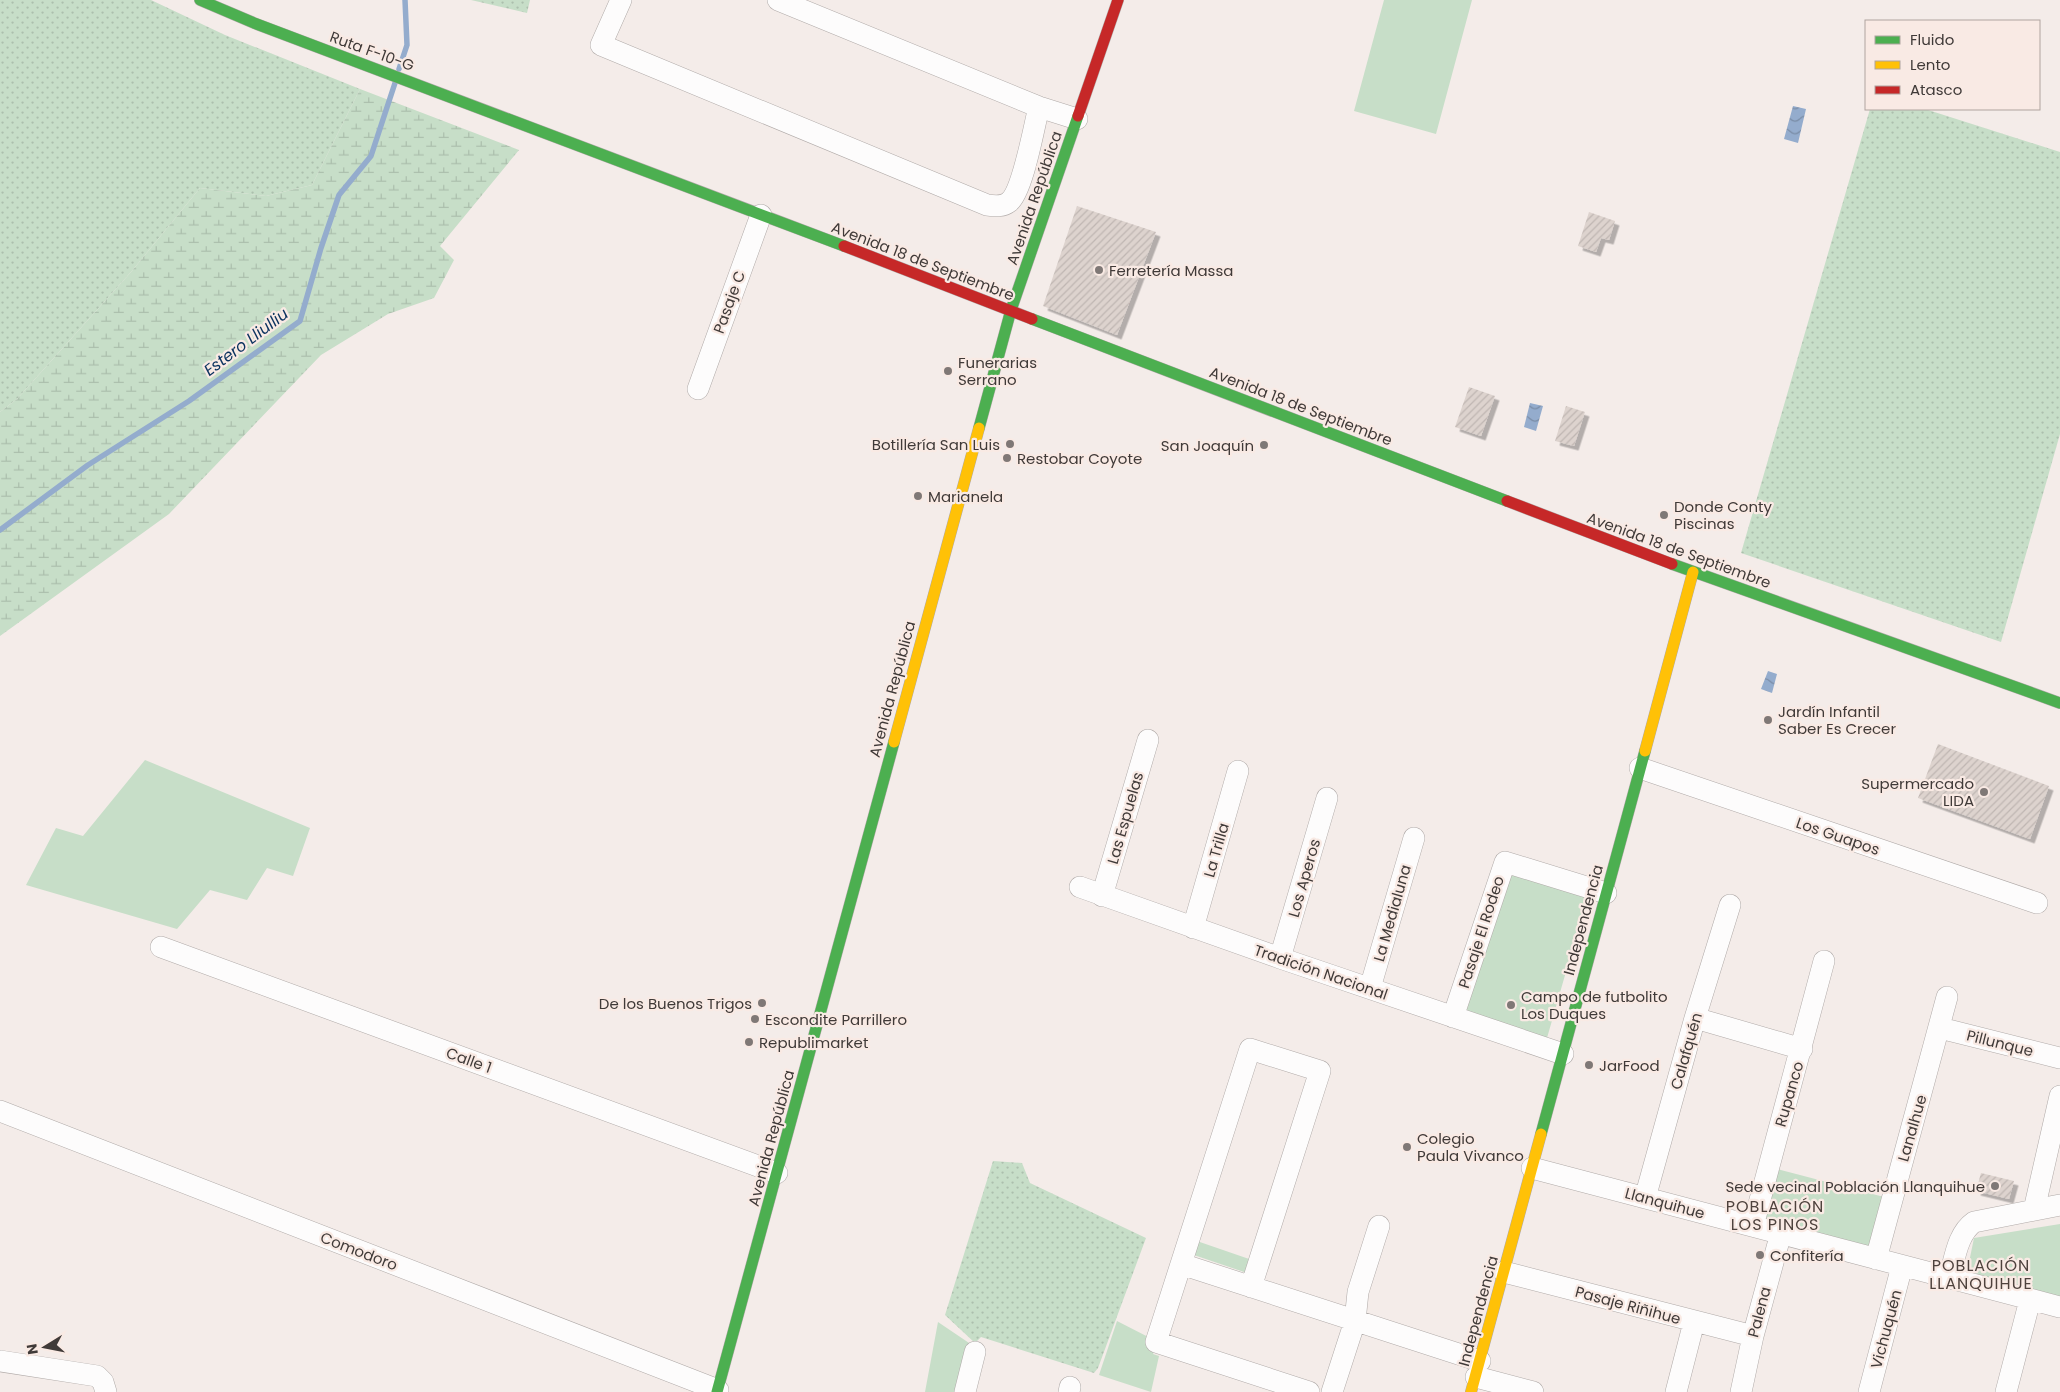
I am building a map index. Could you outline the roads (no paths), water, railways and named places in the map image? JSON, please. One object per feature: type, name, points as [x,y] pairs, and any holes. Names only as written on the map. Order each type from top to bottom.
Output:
[{"type":"main road","name":"Ruta F-10-G","points":[[200,0],[254,23],[535,128]]},
{"type":"main road","name":"Avenida República","points":[[718,1391],[1011,310],[1118,0]]},
{"type":"main road","name":"Avenida 18 de Septiembre","points":[[535,128],[1693,572],[2060,702]]},
{"type":"main road","name":"Independencia","points":[[1476,1377],[1693,572]]},
{"type":"street","points":[[621,0],[600,45],[987,205],[998,207],[1008,204],[1014,197],[1020,184],[1039,107]]},
{"type":"street","points":[[778,0],[1039,107],[1077,119]]},
{"type":"street","name":"Pasaje C","points":[[698,389],[761,215]]},
{"type":"street","name":"Las Espuelas","points":[[1102,896],[1148,740]]},
{"type":"street","name":"Los Guapos","points":[[1640,768],[2037,903]]},
{"type":"street","name":"La Trilla","points":[[1193,928],[1238,771]]},
{"type":"street","name":"Los Aperos","points":[[1280,958],[1327,798]]},
{"type":"street","name":"La Medialuna","points":[[1370,988],[1414,838]]},
{"type":"street","name":"Pasaje El Rodeo","points":[[1453,1017],[1505,862],[1606,893]]},
{"type":"street","name":"Tradición Nacional","points":[[1080,887],[1193,928],[1563,1054]]},
{"type":"street","name":"Calafquén","points":[[1645,1198],[1695,1018],[1730,905]]},
{"type":"street","name":"Calle 1","points":[[162,947],[777,1173]]},
{"type":"street","name":"Rupanco","points":[[1753,1226],[1802,1049],[1824,961]]},
{"type":"street","name":"Lanalhue","points":[[1876,1259],[1947,997]]},
{"type":"street","points":[[1695,1018],[1802,1049]]},
{"type":"street","name":"Pillunque","points":[[1940,1028],[2060,1058]]},
{"type":"street","points":[[1251,1287],[1320,1071],[1250,1049],[1156,1342],[1309,1392]]},
{"type":"street","points":[[2034,1210],[2060,1096]]},
{"type":"street","name":"Comodoro","points":[[0,1111],[718,1391]]},
{"type":"street","name":"Llanquihue","points":[[1532,1168],[2060,1307]]},
{"type":"street","points":[[1949,1278],[1966,1228],[1974,1222],[2060,1205]]},
{"type":"street","points":[[1332,1392],[1355,1321],[1358,1292],[1379,1226]]},
{"type":"street","name":"Palena","points":[[1741,1392],[1753,1336],[1780,1233]]},
{"type":"street","points":[[1181,1264],[1355,1321],[1476,1377],[1532,1392]]},
{"type":"street","name":"Vichuquén","points":[[1869,1392],[1902,1266]]},
{"type":"street","name":"Pasaje Riñihue","points":[[1504,1272],[1753,1336]]},
{"type":"street","points":[[2006,1392],[2030,1300]]},
{"type":"street","points":[[1676,1392],[1694,1322]]},
{"type":"street","points":[[965,1392],[975,1352]]},
{"type":"street","points":[[0,1361],[97,1376],[103,1382],[106,1392]]},
{"type":"water","points":[[1793,106],[1806,109],[1798,143],[1784,139]]},
{"type":"water","points":[[1530,403],[1543,406],[1536,431],[1524,427]]},
{"type":"water","points":[[1768,671],[1777,674],[1772,693],[1761,689]]},
{"type":"waterway","name":"Estero Lliulliu","points":[[399,69],[407,45],[405,0]]},
{"type":"waterway","name":"Estero Lliulliu","points":[[0,530],[88,465],[189,401],[300,321],[321,248],[339,195],[371,156],[395,83]]},
{"type":"place","name":"Ferretería Massa","points":[[1099,270]]},
{"type":"place","name":"Funerarias Serrano","points":[[948,371]]},
{"type":"place","name":"Botillería San Luis","points":[[1010,444]]},
{"type":"place","name":"San Joaquín","points":[[1264,445]]},
{"type":"place","name":"Restobar Coyote","points":[[1007,458]]},
{"type":"place","name":"Marianela","points":[[918,496]]},
{"type":"place","name":"Donde Conty Piscinas","points":[[1664,515]]},
{"type":"place","name":"Jardín Infantil Saber Es Crecer","points":[[1768,720]]},
{"type":"place","name":"Supermercado LIDA","points":[[1984,792]]},
{"type":"place","name":"De los Buenos Trigos","points":[[762,1003]]},
{"type":"place","name":"Campo de futbolito Los Duques","points":[[1511,1005]]},
{"type":"place","name":"Escondite Parrillero","points":[[755,1019]]},
{"type":"place","name":"Republimarket","points":[[749,1042]]},
{"type":"place","name":"JarFood","points":[[1589,1065]]},
{"type":"place","name":"Colegio Paula Vivanco","points":[[1407,1147]]},
{"type":"place","name":"Sede vecinal Población Llanquihue","points":[[1995,1186]]},
{"type":"place","name":"Confitería","points":[[1760,1255]]},
{"type":"district","name":"POBLACIÓN LOS PINOS","points":[[1775,1215]]},
{"type":"district","name":"POBLACIÓN LLANQUIHUE","points":[[1981,1274]]}]
